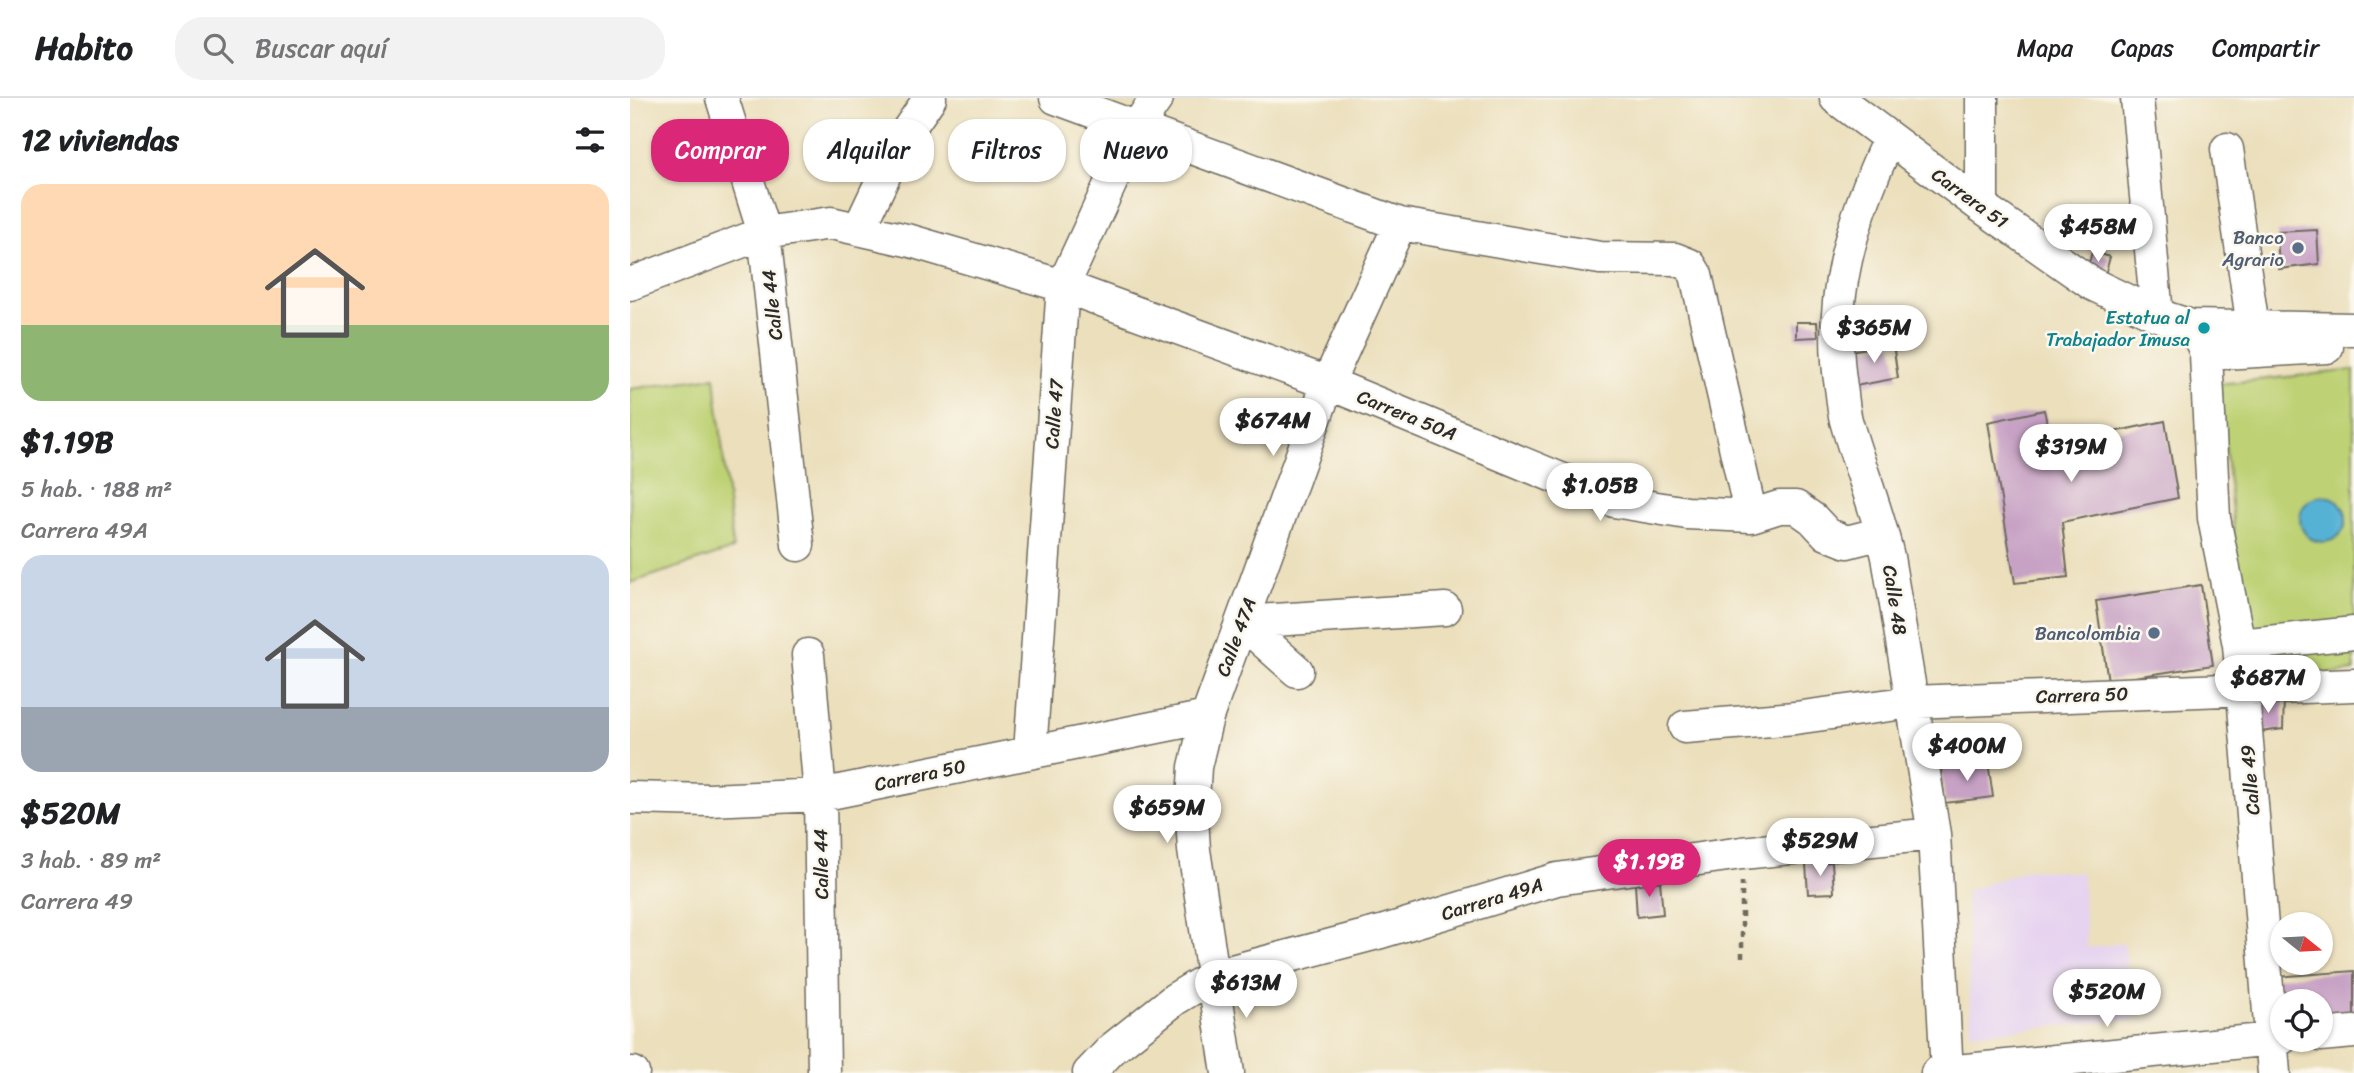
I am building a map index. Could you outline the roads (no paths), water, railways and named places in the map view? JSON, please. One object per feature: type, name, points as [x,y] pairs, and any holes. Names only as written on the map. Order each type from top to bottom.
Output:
[{"type":"street","name":"Calle 44","points":[[722,98],[764,233],[798,545]]},
{"type":"street","points":[[859,229],[901,140],[930,98]]},
{"type":"street","points":[[1056,98],[1112,119]]},
{"type":"street","name":"Calle 47","points":[[1142,119],[1157,98]]},
{"type":"street","name":"Carrera 51","points":[[1836,98],[1982,207],[2092,284],[2157,316],[2191,326],[2354,329]]},
{"type":"street","points":[[1982,98],[1982,207]]},
{"type":"street","points":[[2137,98],[2157,316]]},
{"type":"street","name":"Calle 48","points":[[1889,139],[1867,187],[1849,247],[1838,298],[1835,352],[1846,421],[1882,533],[1934,834],[1944,1073]]},
{"type":"street","points":[[1192,148],[1400,224],[1600,258],[1656,257],[1675,259],[1690,265],[1696,275],[1751,516]]},
{"type":"street","points":[[2227,149],[2253,327]]},
{"type":"street","name":"Calle 47","points":[[1030,752],[1063,286],[1111,182]]},
{"type":"street","name":"Carrera 50A","points":[[630,284],[764,233],[831,223],[911,240],[1063,286],[1328,383],[1614,501],[1687,513],[1751,516],[1779,507],[1796,507],[1813,519],[1827,534],[1847,542],[1882,533]]},
{"type":"street","name":"Calle 47A","points":[[1228,1073],[1194,850],[1192,817],[1195,767],[1207,717],[1328,383],[1400,224]]},
{"type":"street","name":"Calle 49","points":[[2191,326],[2202,342],[2208,369],[2214,517],[2239,645],[2239,689],[2272,989]]},
{"type":"street","points":[[2239,689],[2200,450],[2208,369],[2354,345]]},
{"type":"street","points":[[1242,622],[1445,609]]},
{"type":"street","points":[[1242,622],[1297,671]]},
{"type":"street","points":[[2239,645],[2354,633]]},
{"type":"street","name":"Calle 44","points":[[808,655],[820,795],[824,1073]]},
{"type":"street","name":"Carrera 50","points":[[1685,727],[1795,718],[1912,702],[2354,685]]},
{"type":"street","name":"Carrera 50","points":[[630,798],[709,800],[820,795],[1207,717]]},
{"type":"street","name":"Carrera 49A","points":[[1089,1073],[1112,1049],[1175,999],[1213,976],[1381,932],[1558,879],[1742,853],[1934,834]]},
{"type":"street","points":[[2333,1034],[2354,1032]]},
{"type":"street","points":[[1944,1073],[2270,1040]]},
{"type":"street","name":"Calle 49","points":[[2274,1073],[2276,1052]]},
{"type":"water","points":[[2323,496],[2339,503],[2346,519],[2339,535],[2323,542],[2307,535],[2300,519],[2307,503]]},
{"type":"place","name":"Banco Agrario","points":[[2298,248]]},
{"type":"place","name":"Estatua al Trabajador Imusa","points":[[2204,328]]},
{"type":"place","name":"Bancolombia","points":[[2154,633]]}]
